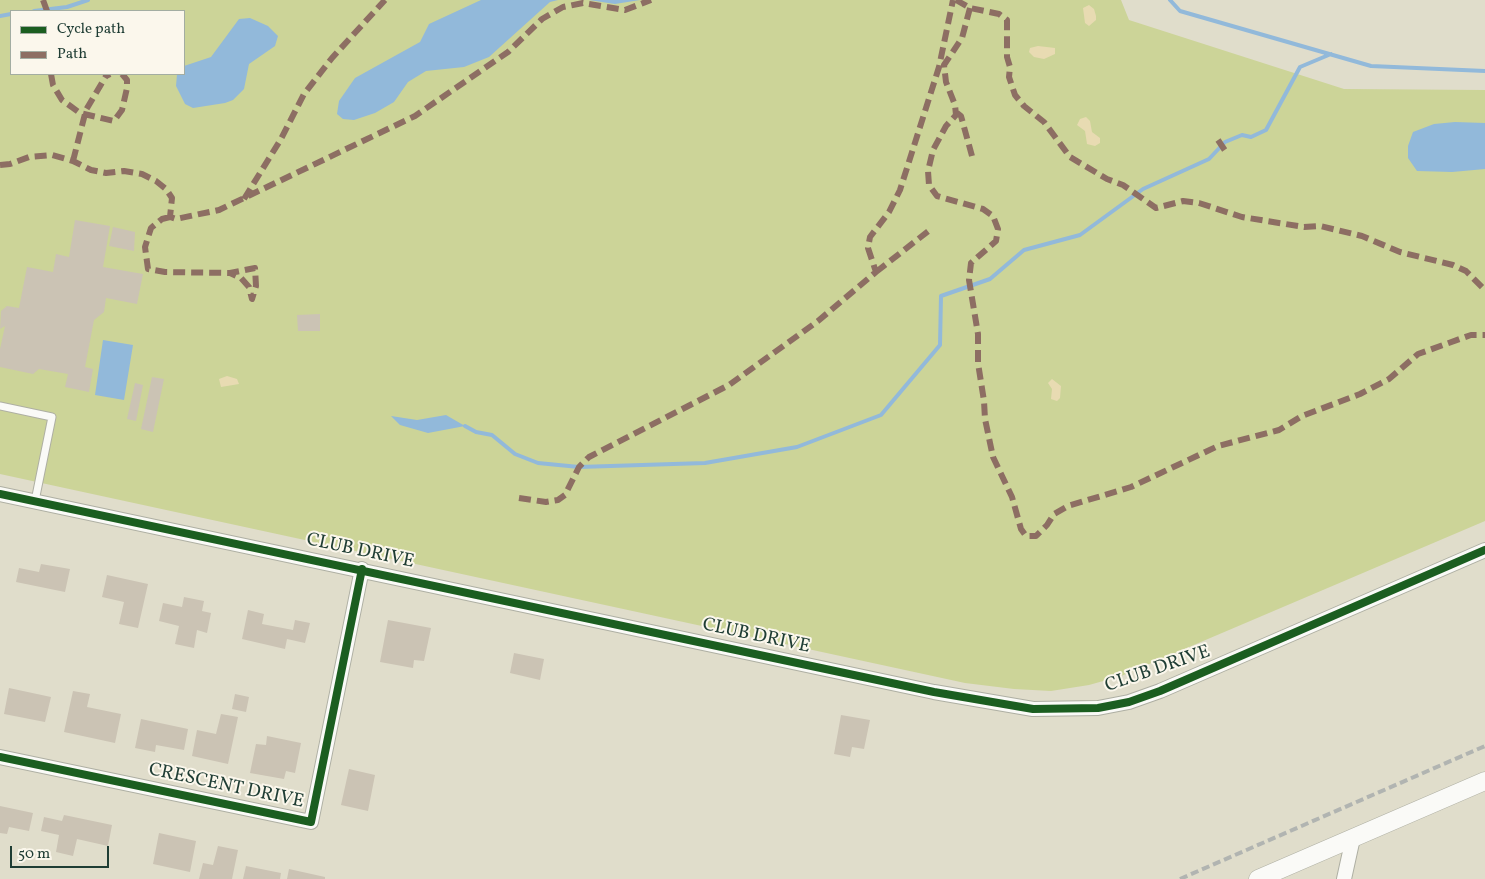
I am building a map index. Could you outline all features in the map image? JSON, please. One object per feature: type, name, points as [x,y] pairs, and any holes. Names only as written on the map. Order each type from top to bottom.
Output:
[{"type":"street","name":"CLUB DRIVE","points":[[0,494],[362,569],[934,692],[1033,709],[1063,710],[1114,705],[1160,691],[1485,550]]},
{"type":"street","name":"CRESCENT DRIVE","points":[[0,757],[311,822],[362,569]]},
{"type":"street","points":[[1258,879],[1485,781]]},
{"type":"street","points":[[1344,879],[1353,838]]},
{"type":"lane","points":[[0,406],[52,417],[35,501]]},
{"type":"green space","points":[[0,0],[1121,0],[1129,20],[1344,89],[1485,90],[1485,521],[1121,676],[1089,685],[1051,691],[965,683],[0,474]]},
{"type":"sand","points":[[1089,5],[1094,9],[1096,20],[1089,26],[1085,23],[1083,8]]},
{"type":"sand","points":[[1038,46],[1055,48],[1055,54],[1044,59],[1034,57],[1029,52],[1030,48]]},
{"type":"sand","points":[[1086,117],[1090,121],[1092,132],[1100,138],[1100,143],[1095,146],[1087,144],[1085,131],[1077,125],[1080,119]]},
{"type":"sand","points":[[227,376],[237,379],[239,384],[221,387],[219,379]]},
{"type":"sand","points":[[1052,379],[1061,386],[1060,398],[1057,401],[1051,399],[1052,389],[1048,383]]},
{"type":"water","points":[[481,0],[558,0],[550,2],[489,57],[464,67],[426,71],[408,82],[394,102],[375,113],[354,120],[343,119],[337,114],[339,101],[355,78],[420,42],[429,24]]},
{"type":"water","points":[[589,0],[640,0],[615,4]]},
{"type":"water","points":[[250,18],[268,26],[278,36],[275,46],[249,64],[244,89],[233,100],[193,108],[185,104],[176,86],[177,75],[185,75],[185,66],[211,57],[239,19]]},
{"type":"water","points":[[1455,122],[1485,123],[1485,169],[1452,172],[1417,171],[1408,158],[1408,146],[1413,132],[1434,124]]},
{"type":"water","points":[[103,340],[133,345],[124,400],[95,395]]},
{"type":"water","points":[[446,415],[465,426],[428,433],[400,425],[391,416],[417,420]]},
{"type":"building","points":[[75,220],[110,226],[103,267],[143,274],[137,304],[106,298],[104,312],[94,320],[85,367],[93,369],[89,392],[65,387],[68,374],[39,369],[33,374],[0,367],[0,349],[5,326],[0,329],[1,311],[7,306],[19,308],[27,267],[53,272],[56,254],[69,257]]},
{"type":"building","points":[[113,227],[135,232],[134,251],[109,246]]},
{"type":"building","points":[[320,314],[320,331],[298,331],[297,315]]},
{"type":"building","points":[[152,377],[164,379],[153,432],[141,429]]},
{"type":"building","points":[[135,383],[143,385],[136,421],[127,419]]},
{"type":"building","points":[[41,564],[70,569],[65,592],[16,582],[19,568],[39,572]]},
{"type":"building","points":[[107,575],[148,584],[138,628],[119,624],[124,602],[102,597]]},
{"type":"building","points":[[184,597],[204,601],[202,611],[211,613],[207,633],[197,630],[194,648],[175,644],[179,626],[159,621],[163,603],[182,607]]},
{"type":"building","points":[[248,610],[264,614],[262,624],[293,630],[295,620],[310,623],[305,643],[287,639],[285,649],[242,639]]},
{"type":"building","points":[[388,620],[431,628],[424,661],[414,660],[413,668],[380,662]]},
{"type":"building","points":[[514,653],[544,659],[540,680],[510,673]]},
{"type":"building","points":[[9,688],[51,697],[45,722],[4,714]]},
{"type":"building","points":[[73,691],[90,694],[87,707],[121,714],[115,743],[64,732]]},
{"type":"building","points":[[235,694],[249,697],[246,712],[232,709]]},
{"type":"building","points":[[221,714],[238,717],[228,764],[192,756],[197,730],[216,734]]},
{"type":"building","points":[[841,715],[870,720],[864,749],[852,747],[850,757],[834,754]]},
{"type":"building","points":[[141,719],[188,729],[184,750],[156,745],[155,752],[135,748]]},
{"type":"building","points":[[267,736],[301,743],[295,773],[286,771],[284,779],[250,773],[256,744],[266,745]]},
{"type":"building","points":[[349,769],[375,775],[368,811],[341,805]]},
{"type":"building","points":[[0,806],[33,813],[29,831],[9,827],[7,834],[0,833]]},
{"type":"building","points":[[64,815],[112,825],[108,846],[77,839],[73,856],[56,852],[59,835],[41,831],[44,817],[62,821]]},
{"type":"building","points":[[159,833],[196,841],[190,872],[153,864]]},
{"type":"building","points":[[218,846],[238,850],[232,879],[199,879],[203,863],[213,865]]},
{"type":"building","points":[[246,866],[281,873],[280,879],[243,879]]},
{"type":"building","points":[[289,869],[325,877],[325,879],[287,879]]},
{"type":"waterway","points":[[42,10],[67,7],[88,0]]},
{"type":"waterway","points":[[1170,0],[1180,11],[1371,66],[1485,71]]},
{"type":"waterway","points":[[0,16],[10,14]]},
{"type":"waterway","points":[[465,426],[476,432],[492,435],[515,454],[538,463],[579,467],[705,463],[797,447],[881,415],[940,345],[941,296],[990,279],[1024,250],[1080,235],[1143,189],[1209,159],[1225,142],[1242,135],[1251,137],[1266,130],[1300,67],[1331,54]]},
{"type":"railway","points":[[1180,879],[1485,746]]},
{"type":"marked path","points":[[43,0],[47,10]]},
{"type":"marked path","points":[[244,199],[281,139],[304,94],[332,58],[385,0]]},
{"type":"marked path","points":[[0,165],[10,164],[29,157],[52,155],[73,161],[91,170],[106,173],[124,171],[142,174],[156,181],[166,189],[172,198],[170,217],[176,219],[219,210],[415,116],[508,52],[542,19],[563,7],[583,3],[625,10],[651,0]]},
{"type":"marked path","points":[[519,498],[546,502],[558,500],[565,495],[579,467],[589,457],[729,385],[818,321],[876,272],[868,248],[870,237],[889,212],[900,190],[939,67],[953,0]]},
{"type":"marked path","points":[[956,0],[970,8],[999,14],[1007,20],[1009,77],[1015,95],[1024,106],[1044,122],[1070,157],[1107,179],[1123,185],[1156,208],[1183,201],[1199,203],[1242,217],[1304,227],[1320,226],[1362,236],[1400,252],[1453,265],[1466,271],[1485,290]]},
{"type":"marked path","points":[[970,8],[962,38],[944,65],[946,82],[955,105],[956,115],[946,126],[933,150],[928,171],[929,185],[937,196],[983,209],[993,216],[998,229],[996,241],[971,263],[969,280],[978,334],[978,363],[985,419],[993,457],[1012,497],[1021,529],[1026,536],[1036,536],[1047,525],[1054,514],[1068,506],[1131,487],[1218,446],[1279,430],[1302,416],[1360,394],[1389,379],[1418,354],[1471,335],[1485,335]]},
{"type":"marked path","points":[[51,75],[53,85],[62,100],[80,113],[114,121],[122,110],[127,88],[127,80],[123,75]]},
{"type":"marked path","points":[[73,161],[86,110],[108,75]]},
{"type":"marked path","points":[[956,112],[961,116],[972,156]]},
{"type":"marked path","points":[[1218,140],[1226,152]]},
{"type":"marked path","points":[[170,217],[162,219],[151,228],[145,247],[148,269],[165,272],[230,273],[255,268],[256,286],[252,299],[249,287],[241,278],[230,273]]},
{"type":"marked path","points":[[876,272],[931,229]]},
{"type":"cycle path","points":[[0,494],[934,692],[1033,709],[1098,708],[1129,702],[1160,691],[1485,550]]},
{"type":"cycle path","points":[[0,757],[311,822],[362,569]]}]
